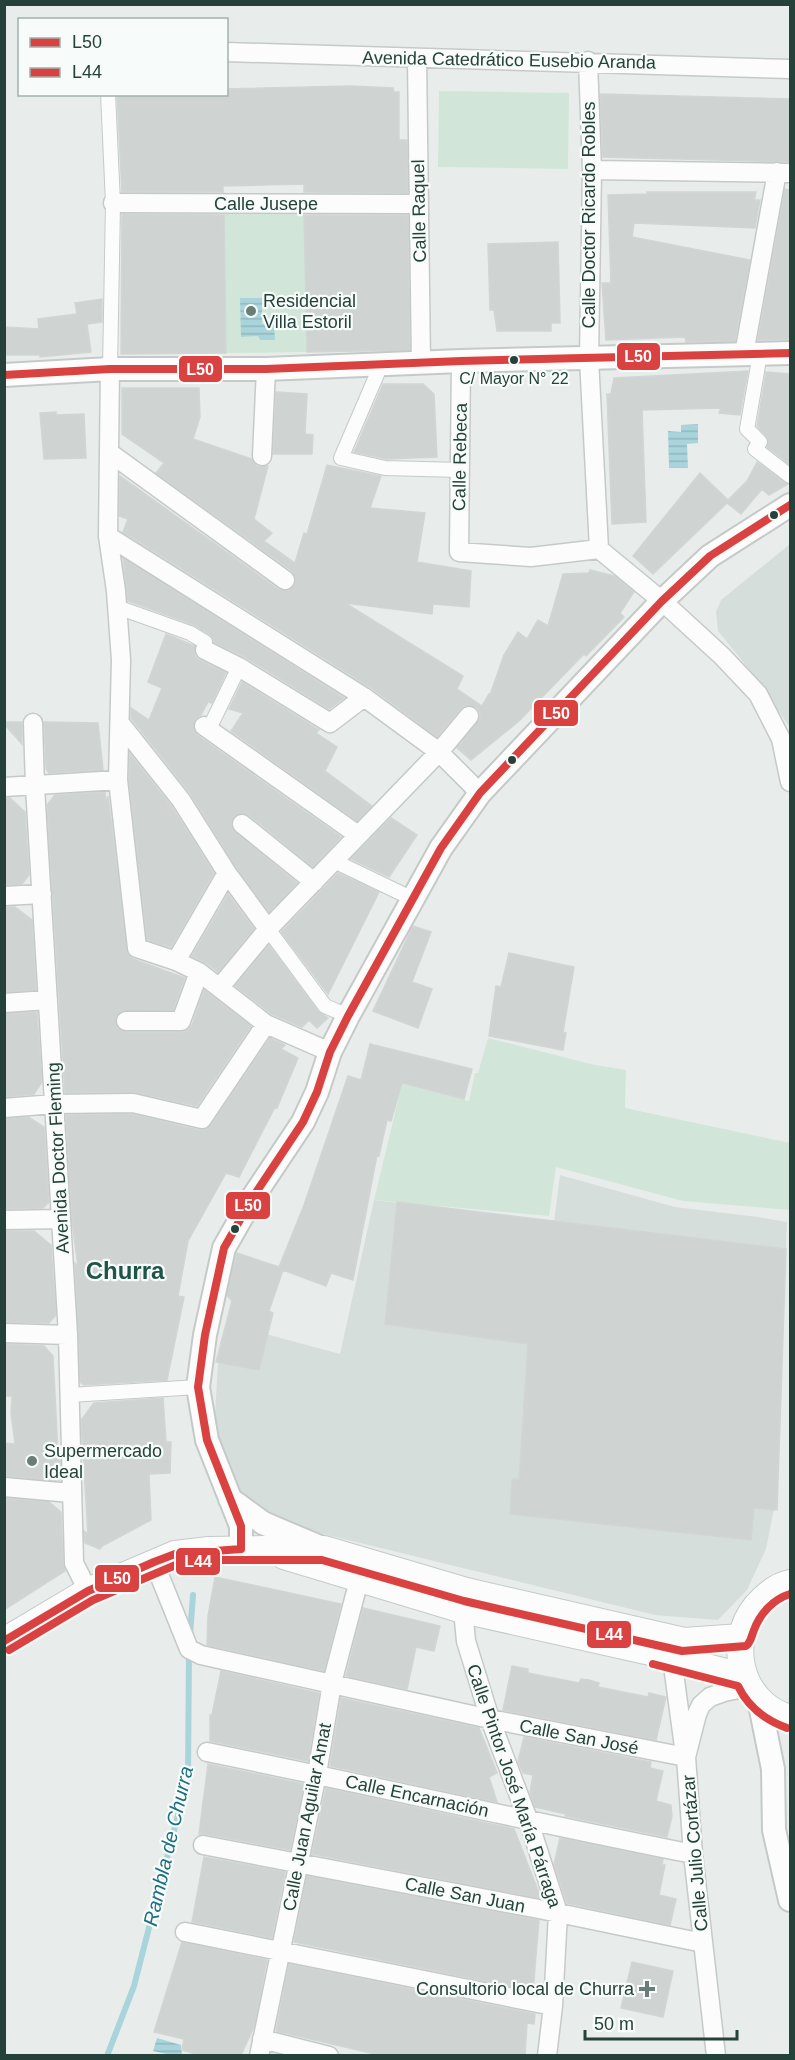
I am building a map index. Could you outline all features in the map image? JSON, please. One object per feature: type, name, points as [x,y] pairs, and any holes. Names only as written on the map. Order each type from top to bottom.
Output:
[{"type":"main road","points":[[4,1641],[88,1591],[164,1558],[252,1549],[324,1549],[461,1600],[672,1658],[751,1688]]},
{"type":"main road","points":[[252,1549],[359,1580],[684,1641],[741,1637]]},
{"type":"main road","points":[[788,1578],[754,1607],[742,1629],[741,1667],[751,1688],[780,1715],[790,1718]]},
{"type":"street","name":"Avenida Catedrático Eusebio Aranda","points":[[228,52],[790,69]]},
{"type":"street","name":"Calle Raquel","points":[[417,59],[421,364]]},
{"type":"street","name":"Calle Doctor Ricardo Robles","points":[[588,62],[592,170],[589,359],[600,549]]},
{"type":"street","points":[[108,96],[113,203],[108,536],[121,660],[118,780],[137,948],[176,961],[199,972],[266,1024],[330,1052]]},
{"type":"street","points":[[592,170],[784,173],[752,354],[747,429],[760,442],[755,449],[790,476]]},
{"type":"street","name":"Calle Jusepe","points":[[113,203],[418,204]]},
{"type":"street","points":[[4,375],[110,369],[267,369],[461,361],[790,353]]},
{"type":"street","name":"Calle Rebeca","points":[[461,361],[459,552],[531,557],[600,549]]},
{"type":"street","points":[[381,365],[341,458],[385,468],[460,470]]},
{"type":"street","points":[[262,456],[267,369]]},
{"type":"street","points":[[110,453],[285,580]]},
{"type":"street","points":[[252,1549],[207,1440],[198,1387],[207,1324],[224,1248],[253,1197],[303,1122],[317,1092],[330,1052],[348,1016],[441,848],[480,793],[662,601],[710,556],[790,505]]},
{"type":"street","points":[[108,536],[364,697],[439,752],[480,793]]},
{"type":"street","points":[[600,549],[722,656],[758,694],[781,739],[790,782]]},
{"type":"street","points":[[117,607],[190,633],[204,642],[205,650],[239,667],[330,723],[364,697]]},
{"type":"street","points":[[239,667],[206,727],[358,835]]},
{"type":"street","points":[[220,987],[268,928],[439,752],[469,716]]},
{"type":"street","name":"Avenida Doctor Fleming","points":[[33,723],[68,1335],[74,1563],[88,1591]]},
{"type":"street","points":[[120,723],[181,800],[227,873],[325,1006],[348,1016]]},
{"type":"street","points":[[4,787],[35,787],[118,780]]},
{"type":"street","points":[[242,824],[314,882]]},
{"type":"street","points":[[334,861],[413,899]]},
{"type":"street","points":[[176,961],[227,873]]},
{"type":"street","points":[[4,896],[42,894]]},
{"type":"street","points":[[126,1021],[181,1021],[199,972]]},
{"type":"street","points":[[4,1003],[48,1000]]},
{"type":"street","points":[[4,1108],[54,1104],[133,1103],[202,1119],[266,1024]]},
{"type":"street","points":[[4,1220],[61,1219]]},
{"type":"street","points":[[4,1333],[68,1335]]},
{"type":"street","points":[[70,1395],[198,1387]]},
{"type":"street","points":[[4,1488],[71,1493]]},
{"type":"street","points":[[229,1498],[263,1523],[324,1549]]},
{"type":"street","name":"Calle San José","points":[[164,1558],[189,1649],[201,1655],[490,1719],[686,1757]]},
{"type":"street","name":"Calle Juan Aguilar Amat","points":[[261,2047],[317,1774],[332,1683],[359,1580]]},
{"type":"street","name":"Calle Pintor José María Párraga","points":[[461,1600],[466,1641],[490,1719],[529,1822],[558,1913],[548,2055]]},
{"type":"street","points":[[672,1658],[686,1757]]},
{"type":"street","points":[[751,1688],[773,1769],[774,1830],[790,1900]]},
{"type":"street","name":"Calle Julio Cortázar","points":[[716,2055],[693,1854],[686,1757],[701,1705],[710,1697],[724,1692],[751,1688]]},
{"type":"street","name":"Calle Encarnación","points":[[207,1752],[317,1774],[529,1822],[693,1854]]},
{"type":"street","name":"Calle San Juan","points":[[203,1845],[703,1943]]},
{"type":"street","points":[[185,1932],[553,2007]]},
{"type":"street","points":[[261,2047],[329,2055]]},
{"type":"shaded area","points":[[790,544],[790,732],[789,726],[753,674],[718,631],[716,612],[721,600]]},
{"type":"shaded area","points":[[560,1175],[675,1207],[787,1222],[774,1509],[766,1549],[747,1590],[718,1620],[655,1615],[274,1522],[224,1479],[214,1432],[218,1363],[259,1369],[266,1334],[340,1354],[374,1200],[554,1222]]},
{"type":"green space","points":[[439,91],[569,93],[568,169],[438,167]]},
{"type":"green space","name":"Residencial Villa Estoril","points":[[304,211],[307,352],[226,353],[224,212]]},
{"type":"green space","points":[[488,1038],[595,1065],[626,1070],[625,1108],[790,1143],[790,1210],[683,1201],[556,1167],[549,1216],[374,1200],[402,1084],[469,1101],[475,1073],[478,1073]]},
{"type":"water","name":"Residencial Villa Estoril","points":[[240,298],[262,298],[262,324],[274,324],[275,340],[260,340],[258,336],[241,337]]},
{"type":"water","points":[[698,424],[698,443],[687,444],[688,468],[669,468],[668,431],[681,432],[681,425]]},
{"type":"water","points":[[157,2038],[181,2045],[182,2055],[153,2051]]},
{"type":"building","points":[[351,86],[393,88],[394,92],[399,92],[399,140],[407,140],[408,193],[304,192],[304,184],[223,186],[223,192],[122,192],[117,96],[228,96],[228,89]]},
{"type":"building","points":[[600,94],[790,99],[790,162],[603,157]]},
{"type":"building","points":[[785,189],[790,190],[790,339],[758,340]]},
{"type":"building","points":[[647,192],[756,192],[754,200],[760,200],[755,228],[634,223],[632,237],[750,260],[735,341],[686,342],[685,337],[606,340],[602,283],[611,283],[608,195],[647,194]]},
{"type":"building","name":"Residencial Villa Estoril","points":[[122,214],[224,215],[226,353],[121,354]]},
{"type":"building","name":"Residencial Villa Estoril","points":[[304,215],[408,215],[410,350],[307,352]]},
{"type":"building","points":[[558,242],[560,323],[551,323],[551,331],[497,331],[494,310],[490,310],[488,244]]},
{"type":"building","points":[[102,299],[102,322],[87,324],[91,352],[40,357],[40,355],[4,355],[4,327],[39,329],[38,319],[77,314],[75,303]]},
{"type":"building","points":[[748,371],[740,415],[719,413],[721,408],[642,410],[646,522],[612,524],[607,394],[611,394],[614,378]]},
{"type":"building","points":[[766,372],[790,374],[790,465],[767,447],[768,439],[757,426]]},
{"type":"building","points":[[383,384],[423,384],[434,394],[437,457],[386,459],[354,452]]},
{"type":"building","points":[[122,388],[199,388],[200,417],[193,439],[252,459],[256,466],[268,466],[254,519],[272,533],[264,541],[295,563],[304,533],[307,534],[327,465],[381,476],[370,508],[425,513],[417,562],[471,571],[469,607],[433,604],[432,614],[345,603],[463,676],[457,689],[482,706],[490,695],[504,655],[518,632],[527,639],[538,620],[548,626],[563,574],[589,573],[590,570],[614,576],[634,592],[620,613],[624,617],[586,656],[584,654],[519,721],[471,760],[457,748],[480,718],[476,707],[466,705],[461,708],[437,737],[370,687],[123,532],[128,519],[119,516],[120,476],[278,589],[289,590],[296,582],[292,571],[156,473],[164,463],[122,434]]},
{"type":"building","points":[[276,392],[307,394],[305,434],[313,435],[312,454],[273,454]]},
{"type":"building","points":[[56,412],[56,415],[84,414],[86,458],[44,459],[40,413]]},
{"type":"building","points":[[757,462],[788,484],[769,495],[762,489],[741,514],[727,503],[653,574],[633,556],[700,473],[728,500],[747,481]]},
{"type":"building","points":[[123,558],[344,698],[329,709],[245,657],[214,642],[210,635],[194,625],[128,601]]},
{"type":"building","points":[[166,634],[195,646],[195,656],[199,660],[226,673],[212,703],[208,702],[201,715],[195,720],[194,730],[197,735],[341,837],[313,867],[249,815],[243,813],[234,817],[231,823],[235,832],[297,883],[269,912],[236,867],[190,793],[131,718],[131,708],[149,720],[162,688],[148,682]]},
{"type":"building","points":[[242,682],[319,730],[316,733],[337,747],[325,771],[372,806],[357,821],[231,731],[243,713],[229,709]]},
{"type":"building","points":[[4,722],[22,722],[22,744],[4,724]]},
{"type":"building","points":[[44,722],[98,723],[103,770],[49,773],[46,769]]},
{"type":"building","points":[[130,754],[172,807],[214,873],[171,947],[147,940],[129,780]]},
{"type":"building","points":[[105,792],[106,804],[108,796],[128,955],[133,959],[185,978],[173,1010],[121,1011],[116,1016],[117,1027],[126,1032],[187,1031],[192,1025],[204,990],[251,1026],[197,1106],[133,1092],[65,1093],[47,805],[55,795]]},
{"type":"building","points":[[4,798],[10,798],[25,812],[29,875],[22,884],[4,885]]},
{"type":"building","points":[[391,818],[417,835],[389,877],[351,859]]},
{"type":"building","points":[[338,873],[379,892],[328,994],[281,932]]},
{"type":"building","points":[[228,894],[254,929],[218,972],[192,956]]},
{"type":"building","points":[[4,907],[15,907],[32,920],[36,990],[4,992]]},
{"type":"building","points":[[413,926],[431,932],[412,982],[432,989],[418,1028],[373,1011]]},
{"type":"building","points":[[269,945],[318,1011],[328,1018],[317,1028],[309,1020],[302,1027],[272,1014],[235,986]]},
{"type":"building","points":[[509,953],[574,967],[563,1032],[566,1033],[563,1050],[489,1036],[496,986],[501,987]]},
{"type":"building","points":[[37,1012],[42,1082],[34,1094],[4,1097],[4,1014]]},
{"type":"building","points":[[270,1038],[285,1045],[281,1049],[298,1058],[277,1108],[275,1107],[239,1177],[226,1173],[188,1241],[178,1296],[184,1297],[167,1380],[84,1385],[80,1382],[75,1263],[78,1266],[72,1222],[66,1115],[132,1114],[205,1130],[211,1125]]},
{"type":"building","points":[[370,1044],[472,1069],[464,1099],[402,1083],[391,1121],[387,1120],[379,1156],[377,1155],[353,1280],[331,1273],[326,1286],[283,1270],[269,1311],[273,1313],[259,1370],[216,1362],[232,1301],[227,1295],[237,1253],[279,1267],[304,1205],[348,1076],[361,1080]]},
{"type":"building","points":[[28,1117],[44,1127],[49,1202],[43,1208],[4,1209],[4,1119]]},
{"type":"building","points":[[397,1202],[786,1249],[777,1510],[754,1508],[751,1540],[510,1514],[512,1479],[519,1479],[528,1344],[385,1324]]},
{"type":"building","points":[[4,1231],[34,1231],[51,1245],[56,1315],[49,1323],[4,1322]]},
{"type":"building","points":[[4,1344],[44,1346],[53,1356],[58,1453],[60,1450],[61,1479],[58,1481],[4,1476],[4,1443],[15,1444],[11,1413],[12,1396],[4,1396]]},
{"type":"building","points":[[163,1398],[166,1442],[171,1442],[170,1473],[149,1474],[151,1520],[100,1549],[85,1543],[84,1531],[88,1534],[81,1420],[94,1403]]},
{"type":"building","points":[[4,1498],[49,1502],[61,1512],[65,1571],[4,1610]]},
{"type":"building","points":[[215,1577],[341,1604],[324,1671],[207,1645],[208,1616]]},
{"type":"building","points":[[363,1608],[440,1626],[434,1651],[416,1647],[407,1689],[346,1676]]},
{"type":"building","points":[[512,1666],[528,1669],[528,1673],[579,1683],[581,1679],[589,1680],[599,1683],[598,1687],[648,1697],[649,1693],[666,1697],[656,1740],[503,1710]]},
{"type":"building","points":[[221,1671],[319,1693],[308,1761],[210,1741],[210,1715],[212,1715]]},
{"type":"building","points":[[341,1698],[479,1728],[497,1773],[489,1777],[497,1802],[330,1766]]},
{"type":"building","points":[[524,1737],[651,1762],[650,1768],[663,1771],[656,1801],[671,1805],[672,1816],[667,1837],[565,1816],[566,1814],[535,1807],[530,1792],[533,1775],[523,1773],[518,1761]]},
{"type":"building","points":[[208,1764],[304,1784],[290,1850],[199,1834]]},
{"type":"building","points":[[326,1788],[514,1829],[539,1898],[312,1854]]},
{"type":"building","points":[[560,1838],[663,1859],[662,1865],[665,1865],[659,1895],[676,1899],[670,1925],[567,1903],[554,1864]]},
{"type":"building","points":[[204,1857],[285,1872],[272,1938],[192,1922]]},
{"type":"building","points":[[307,1876],[539,1920],[533,1991],[294,1942]]},
{"type":"building","points":[[182,1942],[267,1960],[254,2027],[241,2055],[199,2055],[182,2050],[184,2039],[154,2032]]},
{"type":"building","name":"Consultorio local de Churra","points":[[632,1962],[673,1971],[663,2017],[621,2008]]},
{"type":"building","points":[[289,1964],[535,2014],[534,2024],[527,2023],[525,2055],[379,2055],[276,2031]]},
{"type":"waterway","name":"Rambla de Churra","points":[[190,1635],[193,1595]]},
{"type":"waterway","name":"Rambla de Churra","points":[[107,2056],[134,1986],[188,1776],[189,1651]]},
{"type":"transit line","name":"L50","points":[[4,375],[110,369],[266,369],[461,361],[790,353]]},
{"type":"transit line","name":"L50","points":[[241,1549],[241,1526],[207,1440],[198,1387],[205,1335],[224,1248],[253,1197],[303,1122],[317,1092],[330,1052],[348,1016],[441,848],[480,793],[662,601],[710,556],[790,505]]},
{"type":"transit line","name":"L50","points":[[4,1641],[88,1591],[154,1562],[175,1554],[241,1549]]},
{"type":"transit line","name":"L44","points":[[9,1650],[93,1600],[178,1564],[210,1560],[322,1560],[464,1601],[682,1651],[746,1646],[764,1612],[778,1599],[790,1594]]},
{"type":"transit line","name":"L44","points":[[653,1664],[738,1686],[758,1712],[787,1728]]},
{"type":"place","name":"Residencial Villa Estoril","points":[[251,311]]},
{"type":"place","name":"C/ Mayor N° 22","points":[[514,360]]},
{"type":"place","name":"Supermercado Ideal","points":[[32,1461]]},
{"type":"place","name":"Consultorio local de Churra","points":[[647,1989]]},
{"type":"district","name":"Churra","points":[[125,1270]]}]
